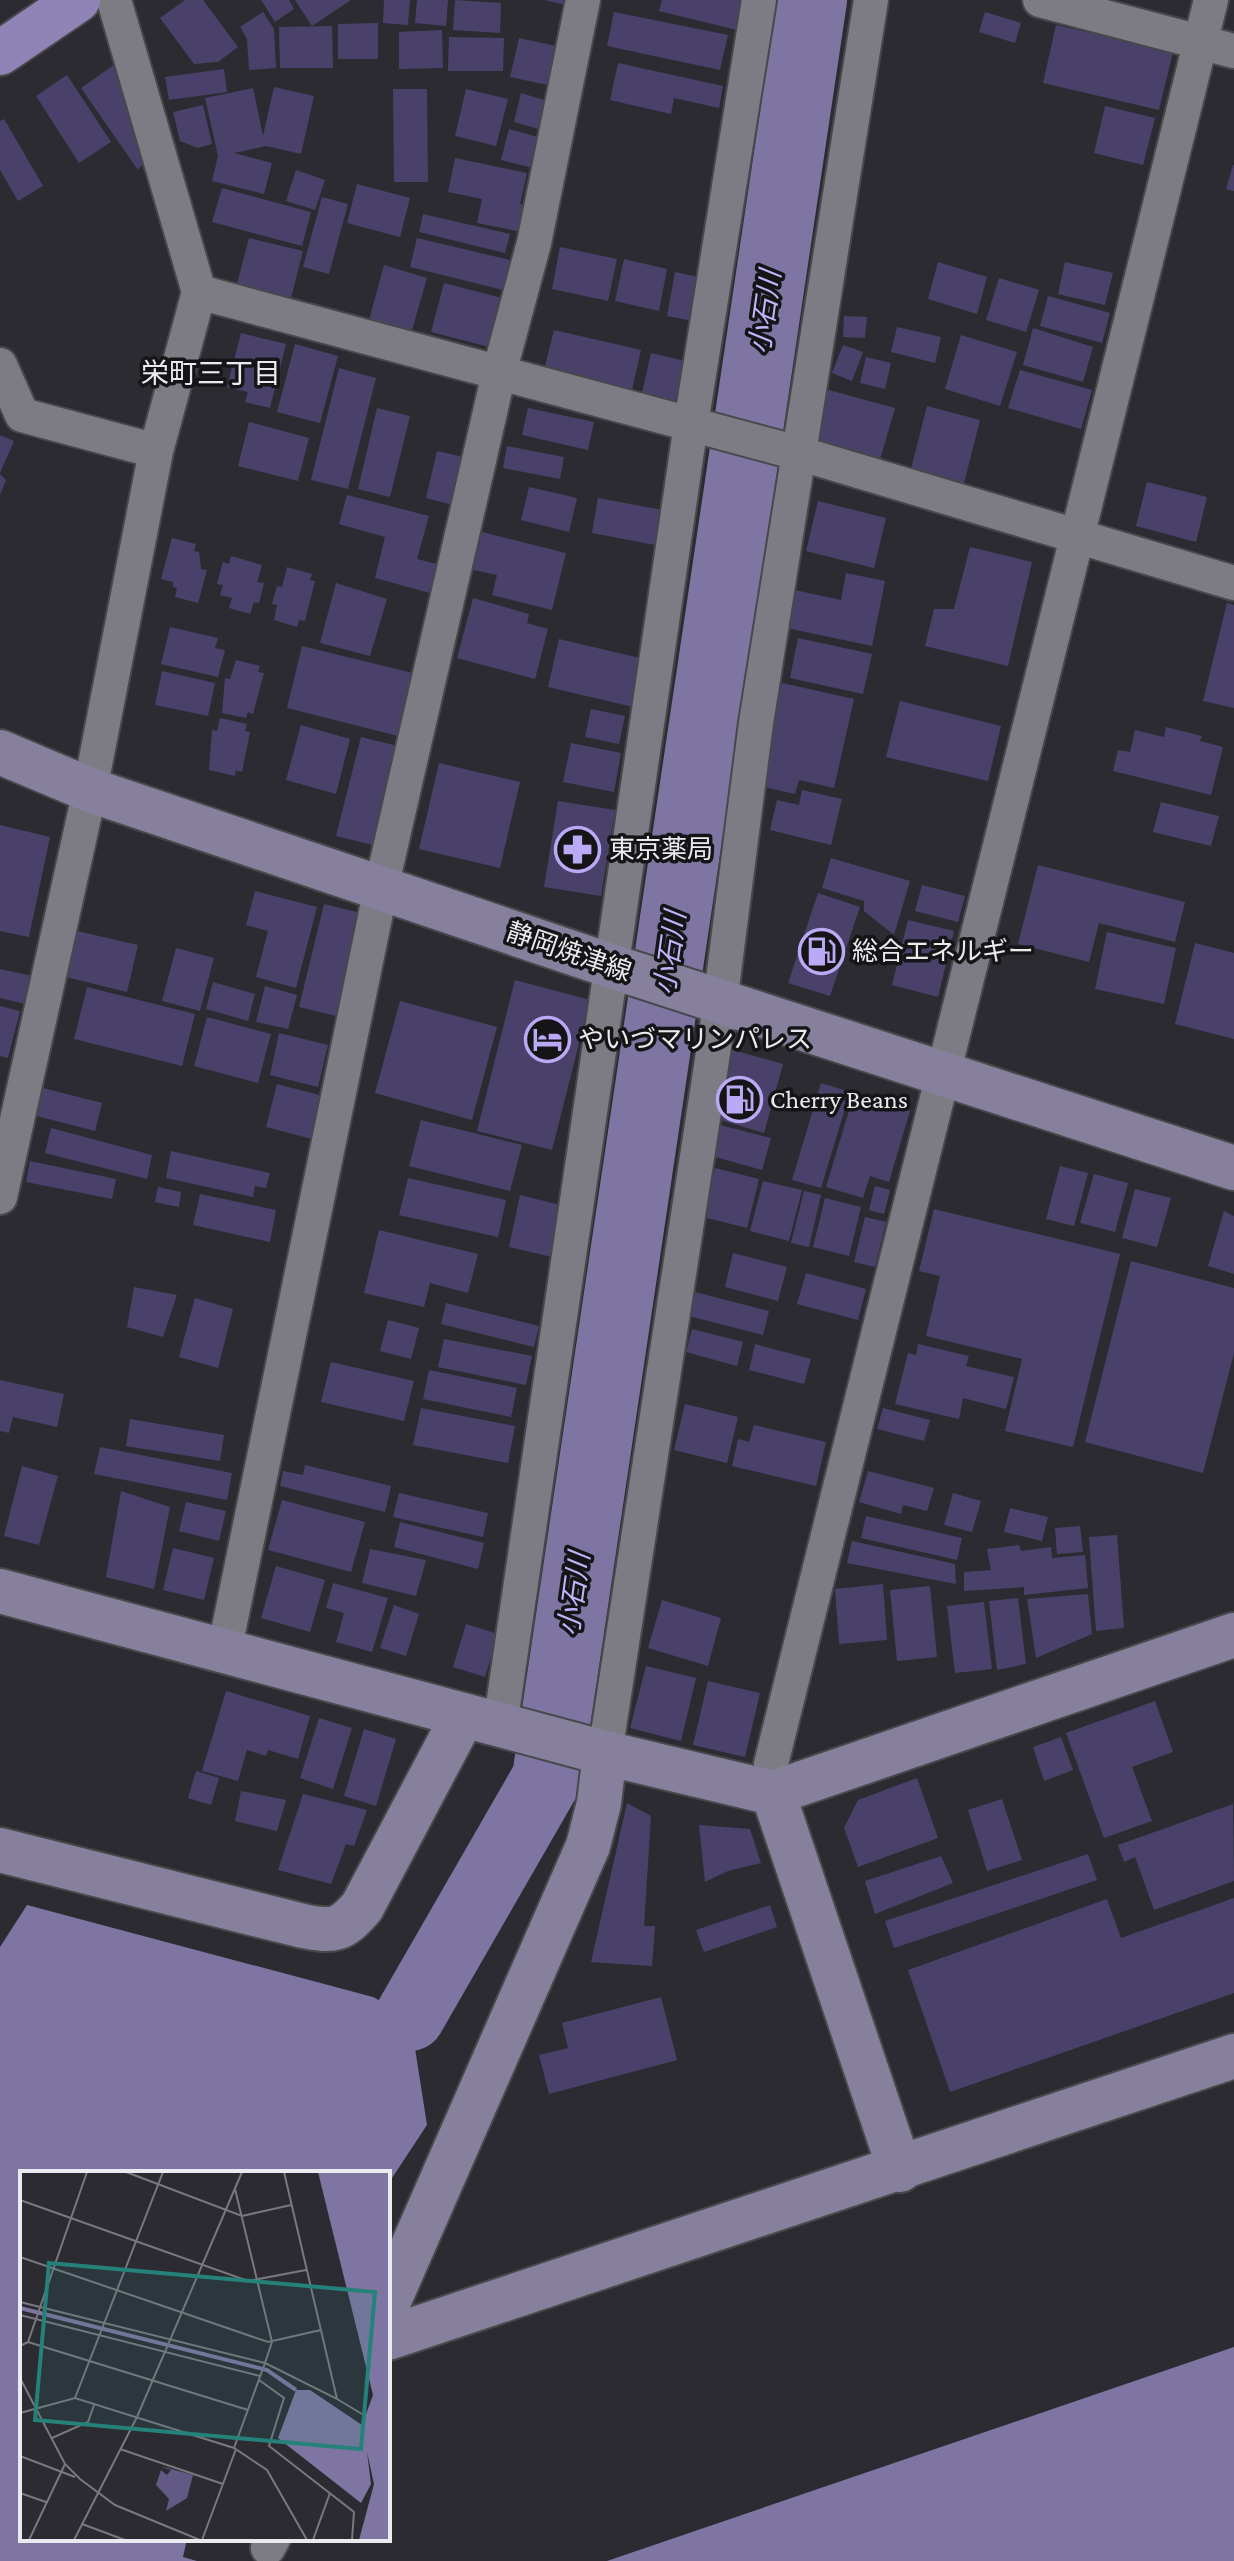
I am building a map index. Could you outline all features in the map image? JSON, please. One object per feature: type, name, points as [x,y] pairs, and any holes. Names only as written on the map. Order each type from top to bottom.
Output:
[{"type":"main road","points":[[0,53],[78,0]]},
{"type":"street","points":[[0,1197],[90,790],[156,451],[199,292],[114,0]]},
{"type":"street","points":[[224,1652],[381,888],[499,373],[534,243],[583,0]]},
{"type":"street","points":[[0,1850],[303,1926],[326,1931],[345,1927],[491,1724],[618,969],[759,0]]},
{"type":"street","points":[[390,2298],[588,1846],[599,1803],[597,1751],[715,1001],[793,452],[871,0]]},
{"type":"street","points":[[1040,0],[1234,51]]},
{"type":"street","points":[[900,2170],[773,1793],[771,1764],[1211,0]]},
{"type":"street","points":[[199,292],[793,452],[1234,583]]},
{"type":"street","points":[[0,365],[22,415],[156,451]]},
{"type":"street","name":"静岡焼津線","points":[[0,752],[90,790],[618,969],[1234,1168]]},
{"type":"street","points":[[0,1591],[491,1724],[773,1793],[1234,1636],[1234,1612]]},
{"type":"street","points":[[390,2337],[900,2170],[1234,2056]]},
{"type":"shaded area","points":[[27,1905],[373,1997],[410,2016],[427,2125],[390,2181],[390,2171],[20,2171],[20,2541],[187,2541],[183,2557],[197,2561],[0,2561],[0,1947]]},
{"type":"shaded area","points":[[1234,2347],[1234,2561],[607,2561]]},
{"type":"building","points":[[185,0],[203,0],[238,47],[218,62],[194,64],[160,18]]},
{"type":"building","points":[[261,0],[289,0],[294,9],[275,22]]},
{"type":"building","points":[[295,0],[351,0],[312,26]]},
{"type":"building","points":[[384,0],[410,0],[408,25],[383,23]]},
{"type":"building","points":[[417,0],[448,0],[446,26],[415,23]]},
{"type":"building","points":[[455,0],[501,3],[500,33],[453,30]]},
{"type":"building","points":[[544,0],[572,0],[571,6]]},
{"type":"building","points":[[662,0],[748,0],[741,31],[659,11]]},
{"type":"building","points":[[263,12],[274,29],[276,68],[249,70],[247,39],[240,27]]},
{"type":"building","points":[[614,12],[728,35],[720,70],[607,46]]},
{"type":"building","points":[[985,12],[1021,23],[1015,43],[979,32]]},
{"type":"building","points":[[378,23],[378,59],[338,59],[338,24]]},
{"type":"building","points":[[1056,25],[1173,52],[1159,110],[1043,83]]},
{"type":"building","points":[[332,26],[333,68],[280,68],[279,27]]},
{"type":"building","points":[[442,30],[443,68],[399,69],[399,32]]},
{"type":"building","points":[[449,37],[504,38],[503,71],[448,71]]},
{"type":"building","points":[[519,38],[561,47],[552,86],[510,77]]},
{"type":"building","points":[[128,55],[154,150],[138,170],[81,88]]},
{"type":"building","points":[[618,63],[723,86],[719,108],[674,98],[671,114],[610,100]]},
{"type":"building","points":[[224,69],[227,92],[169,100],[165,77]]},
{"type":"building","points":[[67,75],[111,142],[79,163],[36,96]]},
{"type":"building","points":[[274,87],[314,96],[301,154],[266,146],[234,153],[272,163],[264,194],[212,181],[218,156],[205,98],[253,88],[263,136]]},
{"type":"building","points":[[393,89],[427,89],[428,182],[394,182]]},
{"type":"building","points":[[466,89],[508,99],[496,146],[455,136]]},
{"type":"building","points":[[521,93],[554,103],[546,131],[514,122]]},
{"type":"building","points":[[203,105],[212,144],[198,148],[180,141],[173,112]]},
{"type":"building","points":[[1105,106],[1155,118],[1143,165],[1094,153]]},
{"type":"building","points":[[4,119],[43,186],[18,201],[0,170],[0,121]]},
{"type":"building","points":[[509,129],[545,139],[537,169],[501,160]]},
{"type":"building","points":[[455,158],[527,173],[520,204],[533,206],[527,233],[477,223],[482,199],[448,192]]},
{"type":"building","points":[[1234,165],[1234,191],[1226,189]]},
{"type":"building","points":[[296,170],[325,180],[315,210],[286,201]]},
{"type":"building","points":[[357,184],[410,198],[400,237],[347,223]]},
{"type":"building","points":[[222,188],[311,212],[302,246],[212,222]]},
{"type":"building","points":[[322,197],[348,204],[329,274],[303,267]]},
{"type":"building","points":[[423,214],[510,234],[505,253],[419,232]]},
{"type":"building","points":[[249,238],[303,251],[291,298],[237,284]]},
{"type":"building","points":[[417,238],[514,261],[507,291],[410,267]]},
{"type":"building","points":[[560,247],[617,259],[608,301],[552,289]]},
{"type":"building","points":[[624,259],[667,269],[659,311],[615,301]]},
{"type":"building","points":[[938,262],[987,277],[977,314],[928,299]]},
{"type":"building","points":[[1065,262],[1113,273],[1105,305],[1058,294]]},
{"type":"building","points":[[384,265],[427,278],[410,337],[368,324]]},
{"type":"building","points":[[675,272],[717,281],[708,324],[667,316]]},
{"type":"building","points":[[999,278],[1039,290],[1026,332],[986,320]]},
{"type":"building","points":[[444,283],[502,298],[489,347],[431,332]]},
{"type":"building","points":[[1048,296],[1110,313],[1102,343],[1040,326]]},
{"type":"building","points":[[844,316],[867,317],[865,338],[843,337]]},
{"type":"building","points":[[897,327],[941,337],[935,363],[891,352]]},
{"type":"building","points":[[1033,328],[1093,347],[1083,382],[1023,365]]},
{"type":"building","points":[[554,330],[641,350],[632,390],[544,370]]},
{"type":"building","points":[[241,333],[286,344],[270,408],[245,402],[248,392],[227,387]]},
{"type":"building","points":[[961,335],[1017,352],[1000,406],[945,389]]},
{"type":"building","points":[[295,344],[338,356],[320,423],[277,412]]},
{"type":"building","points":[[843,345],[863,352],[852,381],[832,373]]},
{"type":"building","points":[[651,353],[697,364],[688,404],[642,393]]},
{"type":"building","points":[[866,357],[891,363],[885,389],[860,383]]},
{"type":"building","points":[[339,368],[376,378],[348,489],[311,480]]},
{"type":"building","points":[[1020,370],[1092,390],[1081,429],[1008,408]]},
{"type":"building","points":[[825,389],[895,408],[880,460],[810,441]]},
{"type":"building","points":[[927,406],[980,420],[964,483],[911,469]]},
{"type":"building","points":[[377,408],[410,416],[390,497],[358,489]]},
{"type":"building","points":[[528,408],[594,422],[588,450],[522,435]]},
{"type":"building","points":[[249,422],[309,438],[298,481],[238,466]]},
{"type":"building","points":[[0,435],[14,441],[0,473]]},
{"type":"building","points":[[507,446],[564,457],[560,479],[503,468]]},
{"type":"building","points":[[437,451],[468,458],[457,506],[426,498]]},
{"type":"building","points":[[0,474],[6,480],[0,495]]},
{"type":"building","points":[[1147,482],[1207,497],[1196,542],[1136,526]]},
{"type":"building","points":[[529,487],[577,498],[569,532],[521,520]]},
{"type":"building","points":[[347,495],[429,516],[417,559],[445,566],[437,595],[375,578],[385,537],[339,524]]},
{"type":"building","points":[[598,498],[662,510],[655,545],[592,533]]},
{"type":"building","points":[[818,501],[886,518],[874,568],[806,551]]},
{"type":"building","points":[[482,532],[566,553],[552,610],[492,595],[497,575],[473,570]]},
{"type":"building","points":[[172,538],[196,544],[194,551],[199,552],[201,569],[207,570],[198,603],[175,597],[177,588],[173,587],[173,582],[161,579]]},
{"type":"building","points":[[970,547],[1032,562],[1008,666],[925,646],[934,609],[954,609]]},
{"type":"building","points":[[231,556],[262,565],[257,582],[264,583],[259,603],[254,602],[250,614],[229,608],[232,598],[220,595],[223,585],[217,584],[223,562],[229,564]]},
{"type":"building","points":[[287,567],[312,574],[310,580],[315,581],[305,621],[299,620],[297,627],[274,620],[277,605],[272,604],[277,586],[282,587]]},
{"type":"building","points":[[846,573],[885,581],[872,646],[782,627],[790,589],[841,600]]},
{"type":"building","points":[[336,583],[387,599],[370,656],[320,643]]},
{"type":"building","points":[[473,598],[529,614],[527,623],[548,629],[535,679],[457,658]]},
{"type":"building","points":[[1227,603],[1234,605],[1234,708],[1203,701]]},
{"type":"building","points":[[170,627],[218,638],[215,648],[225,650],[218,677],[161,664]]},
{"type":"building","points":[[798,638],[872,654],[863,694],[790,678]]},
{"type":"building","points":[[559,639],[644,659],[633,707],[548,687]]},
{"type":"building","points":[[302,646],[417,674],[402,737],[287,708]]},
{"type":"building","points":[[236,660],[260,666],[258,672],[264,673],[253,714],[248,712],[246,718],[222,713],[225,678],[230,679]]},
{"type":"building","points":[[162,671],[215,683],[208,716],[155,705]]},
{"type":"building","points":[[782,683],[854,699],[834,788],[799,780],[795,794],[760,786]]},
{"type":"building","points":[[900,701],[1001,726],[988,781],[886,757]]},
{"type":"building","points":[[591,709],[625,716],[619,744],[585,737]]},
{"type":"building","points":[[220,718],[247,724],[245,731],[250,732],[242,772],[236,770],[235,776],[209,770],[212,730],[217,731]]},
{"type":"building","points":[[301,725],[350,739],[336,794],[286,780]]},
{"type":"building","points":[[1166,727],[1202,736],[1200,741],[1223,747],[1211,795],[1113,771],[1118,750],[1130,752],[1135,730],[1164,737]]},
{"type":"building","points":[[361,737],[406,748],[381,847],[336,836]]},
{"type":"building","points":[[571,743],[621,753],[614,792],[563,782]]},
{"type":"building","points":[[439,763],[520,782],[500,868],[419,849]]},
{"type":"building","points":[[802,790],[842,799],[831,845],[770,830],[777,800],[799,805]]},
{"type":"building","points":[[558,801],[615,810],[601,896],[544,887]]},
{"type":"building","points":[[1161,802],[1219,816],[1211,846],[1153,832]]},
{"type":"building","points":[[0,825],[50,837],[29,937],[0,931]]},
{"type":"building","points":[[831,858],[910,881],[894,935],[864,911],[864,901],[822,888]]},
{"type":"building","points":[[1038,865],[1185,902],[1175,942],[1099,923],[1089,962],[1018,944]]},
{"type":"building","points":[[922,885],[965,896],[958,922],[915,911]]},
{"type":"building","points":[[255,891],[317,907],[296,988],[256,977],[268,931],[246,925]]},
{"type":"building","points":[[818,893],[860,907],[830,996],[788,983]]},
{"type":"building","points":[[324,904],[365,914],[340,1017],[299,1007]]},
{"type":"building","points":[[908,920],[954,931],[938,997],[892,985]]},
{"type":"building","points":[[77,931],[138,945],[127,992],[66,977]]},
{"type":"building","points":[[1107,932],[1176,948],[1164,1004],[1095,989]]},
{"type":"building","points":[[1195,943],[1234,953],[1234,1039],[1175,1024]]},
{"type":"building","points":[[176,948],[214,958],[200,1011],[162,1001]]},
{"type":"building","points":[[0,969],[37,977],[30,1005],[0,998]]},
{"type":"building","points":[[515,980],[590,1000],[552,1150],[477,1131]]},
{"type":"building","points":[[213,982],[255,994],[248,1021],[206,1009]]},
{"type":"building","points":[[265,986],[297,995],[288,1029],[256,1022]]},
{"type":"building","points":[[87,987],[195,1014],[182,1066],[74,1039]]},
{"type":"building","points":[[400,1001],[497,1027],[472,1120],[375,1093]]},
{"type":"building","points":[[0,1006],[20,1011],[8,1058],[0,1056]]},
{"type":"building","points":[[207,1017],[271,1034],[258,1083],[194,1066]]},
{"type":"building","points":[[279,1033],[328,1045],[318,1087],[270,1075]]},
{"type":"building","points":[[733,1050],[783,1064],[764,1133],[714,1118]]},
{"type":"building","points":[[821,1083],[850,1092],[821,1188],[792,1180]]},
{"type":"building","points":[[277,1084],[323,1096],[312,1139],[266,1127]]},
{"type":"building","points":[[43,1088],[102,1103],[95,1131],[37,1116]]},
{"type":"building","points":[[854,1094],[910,1111],[889,1182],[870,1176],[863,1198],[826,1187]]},
{"type":"building","points":[[421,1120],[522,1145],[510,1191],[409,1166]]},
{"type":"building","points":[[720,1125],[771,1138],[762,1170],[712,1156]]},
{"type":"building","points":[[51,1128],[152,1155],[147,1179],[45,1153]]},
{"type":"building","points":[[171,1151],[270,1173],[266,1188],[255,1186],[253,1197],[166,1178]]},
{"type":"building","points":[[30,1161],[116,1179],[112,1199],[26,1182]]},
{"type":"building","points":[[1060,1166],[1088,1173],[1074,1226],[1046,1219]]},
{"type":"building","points":[[715,1168],[759,1179],[747,1228],[703,1217]]},
{"type":"building","points":[[1094,1174],[1128,1183],[1115,1232],[1080,1223]]},
{"type":"building","points":[[408,1178],[506,1200],[498,1237],[399,1215]]},
{"type":"building","points":[[763,1181],[802,1190],[789,1241],[750,1231]]},
{"type":"building","points":[[875,1186],[890,1190],[884,1214],[869,1210]]},
{"type":"building","points":[[158,1187],[181,1192],[179,1207],[155,1202]]},
{"type":"building","points":[[1135,1189],[1171,1198],[1157,1247],[1122,1238]]},
{"type":"building","points":[[804,1191],[821,1195],[809,1247],[791,1243]]},
{"type":"building","points":[[200,1194],[276,1210],[270,1242],[193,1225]]},
{"type":"building","points":[[520,1195],[576,1209],[565,1260],[509,1247]]},
{"type":"building","points":[[825,1198],[861,1207],[849,1256],[813,1247]]},
{"type":"building","points":[[934,1209],[1120,1254],[1073,1447],[1005,1431],[1022,1359],[926,1336],[940,1276],[919,1271]]},
{"type":"building","points":[[1224,1211],[1234,1216],[1234,1274],[1208,1266]]},
{"type":"building","points":[[865,1217],[886,1222],[875,1267],[854,1262]]},
{"type":"building","points":[[379,1230],[478,1254],[468,1293],[430,1283],[424,1307],[364,1293]]},
{"type":"building","points":[[733,1253],[787,1267],[778,1301],[725,1287]]},
{"type":"building","points":[[1131,1261],[1234,1288],[1234,1353],[1203,1473],[1085,1442]]},
{"type":"building","points":[[806,1273],[866,1289],[858,1320],[797,1304]]},
{"type":"building","points":[[134,1287],[177,1295],[163,1337],[127,1327]]},
{"type":"building","points":[[695,1292],[769,1311],[763,1335],[689,1316]]},
{"type":"building","points":[[195,1298],[233,1309],[218,1368],[179,1357]]},
{"type":"building","points":[[446,1303],[539,1326],[534,1347],[441,1324]]},
{"type":"building","points":[[388,1320],[419,1328],[411,1359],[380,1351]]},
{"type":"building","points":[[692,1329],[743,1342],[737,1366],[686,1352]]},
{"type":"building","points":[[444,1339],[532,1356],[526,1385],[438,1367]]},
{"type":"building","points":[[755,1344],[811,1359],[804,1384],[749,1370]]},
{"type":"building","points":[[918,1344],[969,1356],[966,1366],[1014,1377],[1006,1409],[963,1398],[959,1419],[895,1404],[908,1353],[916,1355]]},
{"type":"building","points":[[331,1362],[414,1381],[404,1421],[321,1402]]},
{"type":"building","points":[[429,1370],[517,1388],[511,1417],[423,1399]]},
{"type":"building","points":[[0,1380],[64,1394],[57,1427],[13,1417],[9,1433],[0,1431]]},
{"type":"building","points":[[685,1404],[738,1417],[727,1463],[674,1450]]},
{"type":"building","points":[[421,1408],[515,1426],[508,1463],[413,1445]]},
{"type":"building","points":[[883,1408],[930,1420],[924,1441],[877,1429]]},
{"type":"building","points":[[130,1419],[224,1435],[220,1461],[126,1446]]},
{"type":"building","points":[[754,1425],[826,1442],[816,1486],[732,1466],[738,1439],[749,1442]]},
{"type":"building","points":[[100,1447],[232,1473],[227,1500],[94,1474]]},
{"type":"building","points":[[305,1465],[391,1486],[385,1512],[280,1486],[283,1471],[303,1475]]},
{"type":"building","points":[[22,1466],[58,1476],[39,1545],[4,1536]]},
{"type":"building","points":[[868,1471],[934,1488],[927,1511],[903,1505],[901,1514],[859,1502]]},
{"type":"building","points":[[121,1491],[170,1507],[154,1589],[106,1577]]},
{"type":"building","points":[[399,1493],[488,1513],[483,1537],[393,1517]]},
{"type":"building","points":[[953,1493],[981,1501],[972,1532],[944,1525]]},
{"type":"building","points":[[282,1500],[365,1522],[351,1572],[268,1550]]},
{"type":"building","points":[[186,1502],[226,1511],[219,1541],[179,1531]]},
{"type":"building","points":[[1010,1508],[1048,1517],[1042,1541],[1004,1532]]},
{"type":"building","points":[[866,1516],[962,1538],[957,1560],[861,1538]]},
{"type":"building","points":[[400,1522],[484,1543],[478,1569],[394,1547]]},
{"type":"building","points":[[1080,1526],[1083,1552],[1057,1554],[1055,1528]]},
{"type":"building","points":[[1117,1535],[1124,1628],[1096,1631],[1089,1537]]},
{"type":"building","points":[[852,1541],[955,1564],[956,1584],[847,1563]]},
{"type":"building","points":[[1019,1545],[1021,1551],[1051,1547],[1052,1558],[1085,1555],[1088,1588],[1024,1595],[1024,1587],[964,1591],[964,1572],[991,1570],[987,1549]]},
{"type":"building","points":[[173,1548],[214,1558],[204,1600],[163,1590]]},
{"type":"building","points":[[370,1549],[426,1560],[416,1596],[362,1583]]},
{"type":"building","points":[[276,1566],[325,1580],[310,1632],[261,1618]]},
{"type":"building","points":[[333,1583],[388,1598],[372,1652],[336,1642],[344,1613],[326,1608]]},
{"type":"building","points":[[883,1584],[887,1640],[839,1644],[835,1589]]},
{"type":"building","points":[[930,1586],[937,1657],[897,1661],[890,1590]]},
{"type":"building","points":[[1088,1594],[1092,1634],[1036,1658],[1027,1599]]},
{"type":"building","points":[[1018,1598],[1026,1664],[997,1670],[989,1601]]},
{"type":"building","points":[[662,1600],[721,1618],[708,1666],[648,1648]]},
{"type":"building","points":[[984,1602],[992,1669],[955,1673],[947,1606]]},
{"type":"building","points":[[394,1605],[419,1614],[406,1656],[380,1648]]},
{"type":"building","points":[[466,1624],[498,1634],[485,1677],[453,1667]]},
{"type":"building","points":[[646,1666],[696,1678],[681,1741],[630,1728]]},
{"type":"building","points":[[708,1681],[760,1693],[745,1757],[693,1745]]},
{"type":"building","points":[[226,1691],[310,1716],[298,1759],[268,1750],[266,1756],[247,1750],[238,1781],[202,1771]]},
{"type":"building","points":[[1155,1701],[1173,1752],[1132,1767],[1152,1821],[1104,1838],[1066,1733]]},
{"type":"building","points":[[319,1718],[352,1728],[333,1789],[300,1778]]},
{"type":"building","points":[[364,1729],[396,1739],[376,1806],[344,1796]]},
{"type":"building","points":[[1061,1737],[1073,1770],[1044,1781],[1033,1747]]},
{"type":"building","points":[[196,1771],[219,1778],[211,1805],[188,1798]]},
{"type":"building","points":[[917,1778],[938,1838],[858,1867],[844,1828],[858,1800]]},
{"type":"building","points":[[241,1791],[286,1800],[277,1831],[235,1821]]},
{"type":"building","points":[[303,1794],[367,1810],[354,1846],[346,1844],[331,1884],[278,1870]]},
{"type":"building","points":[[1002,1799],[1022,1860],[987,1871],[968,1810]]},
{"type":"building","points":[[627,1803],[651,1816],[644,1926],[655,1926],[652,1966],[591,1962]]},
{"type":"building","points":[[1233,1804],[1234,1881],[1154,1910],[1135,1857],[1124,1862],[1118,1845]]},
{"type":"building","points":[[699,1825],[750,1829],[761,1863],[728,1871],[705,1882]]},
{"type":"building","points":[[1088,1854],[1097,1880],[894,1948],[885,1921]]},
{"type":"building","points":[[941,1856],[953,1883],[875,1914],[865,1881]]},
{"type":"building","points":[[1234,1898],[1234,1993],[950,2092],[908,1970],[1107,1899],[1121,1938]]},
{"type":"building","points":[[770,1905],[777,1927],[704,1952],[696,1930]]},
{"type":"building","points":[[661,1997],[677,2060],[549,2094],[539,2055],[568,2048],[562,2023]]},
{"type":"waterway","name":"小石川","points":[[410,2016],[547,1778],[812,0]]},
{"type":"place","name":"東京薬局","points":[[578,849]]},
{"type":"place","name":"総合エネルギー","points":[[821,951]]},
{"type":"place","name":"やいづマリンパレス","points":[[547,1039]]},
{"type":"place","name":"Cherry Beans","points":[[739,1099]]},
{"type":"district","name":"栄町三丁目","points":[[211,373]]}]
